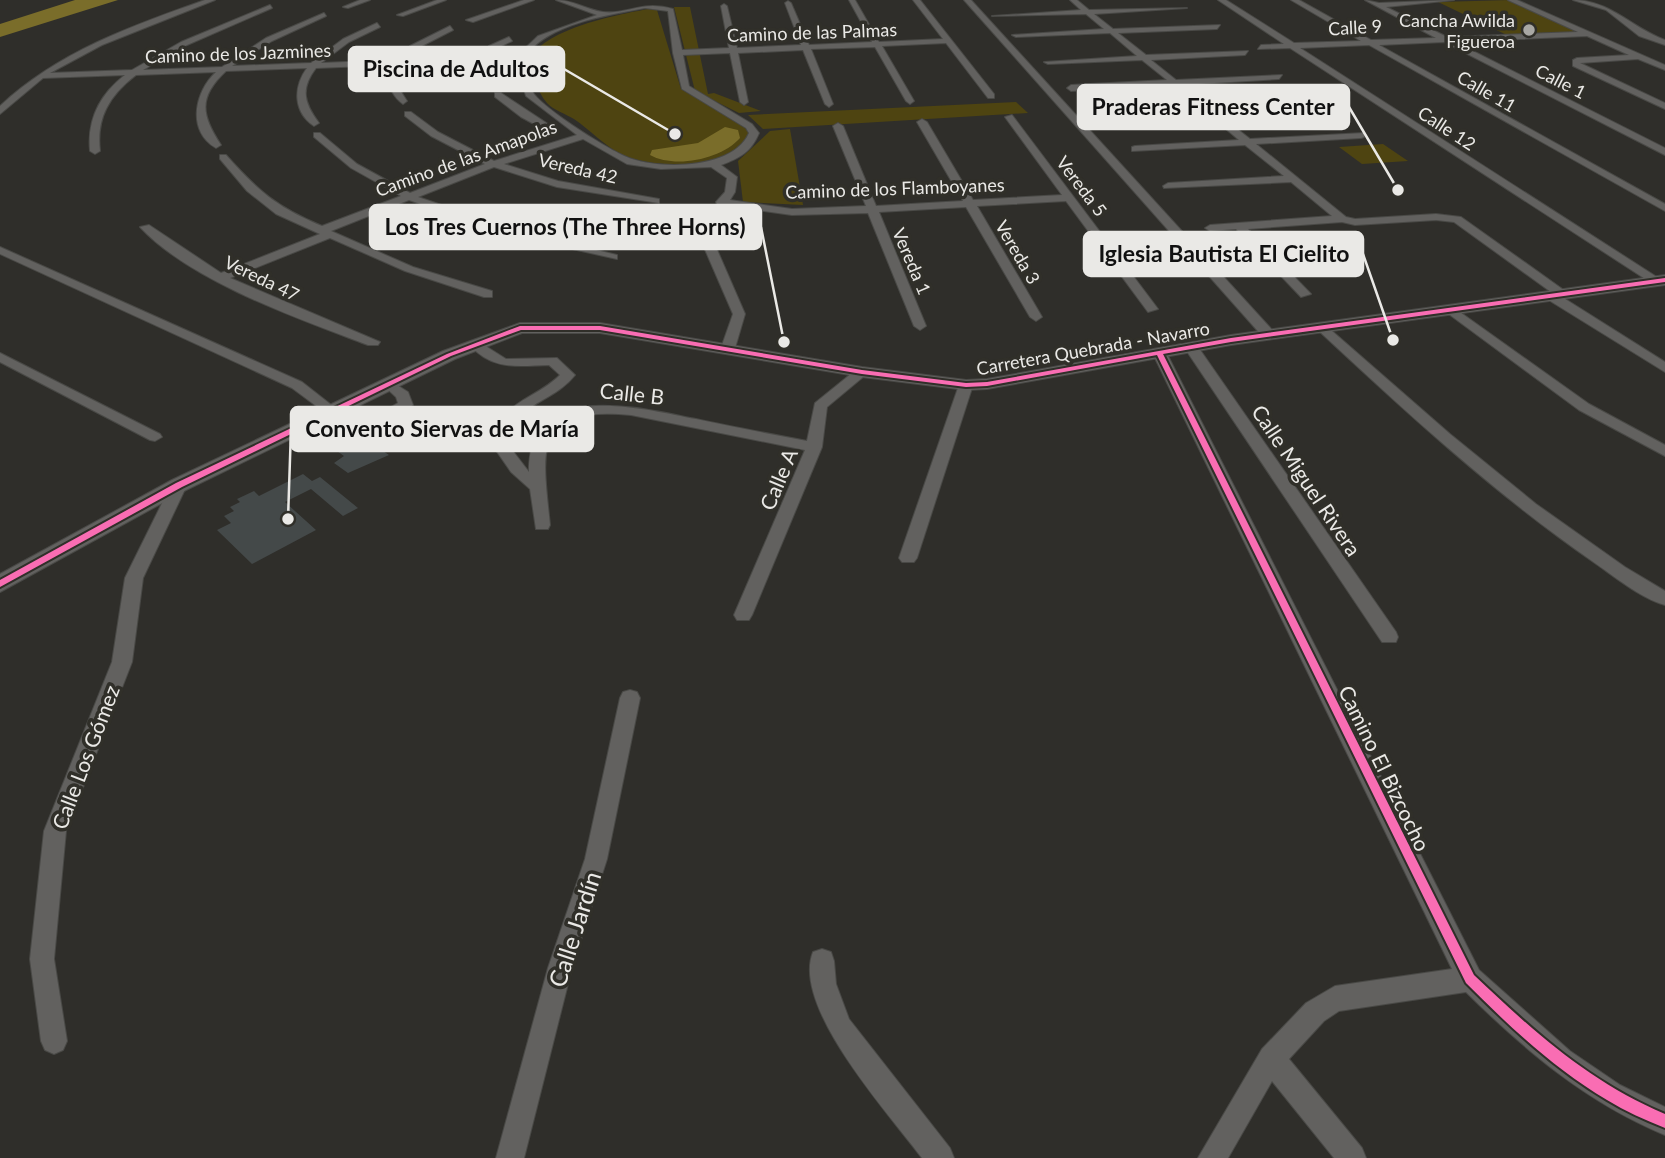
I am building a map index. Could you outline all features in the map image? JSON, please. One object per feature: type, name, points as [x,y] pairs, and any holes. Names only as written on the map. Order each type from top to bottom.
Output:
[{"type":"street","points":[[0,111],[43,76],[115,35],[212,0]]},
{"type":"street","points":[[346,6],[367,0]]},
{"type":"street","points":[[401,15],[443,0]]},
{"type":"street","points":[[470,20],[531,0]]},
{"type":"street","points":[[559,0],[606,15]]},
{"type":"street","points":[[916,0],[991,96]]},
{"type":"street","points":[[967,0],[1269,335]]},
{"type":"street","points":[[1073,0],[1342,219]]},
{"type":"street","name":"Calle 12","points":[[1221,0],[1661,281]]},
{"type":"street","name":"Calle 11","points":[[1294,0],[1665,208]]},
{"type":"street","name":"Calle 1","points":[[1368,0],[1665,152]]},
{"type":"street","points":[[1377,5],[1451,0]]},
{"type":"street","points":[[1511,0],[1665,68]]},
{"type":"street","points":[[1576,0],[1608,9],[1642,34],[1665,43]]},
{"type":"street","points":[[852,1],[910,101]]},
{"type":"street","points":[[570,14],[628,3]]},
{"type":"street","points":[[660,3],[671,10],[685,87],[742,121],[754,133],[753,142],[745,150],[712,163],[676,167],[636,163],[616,156],[544,110],[528,93],[519,58],[526,47],[539,38],[606,15],[660,3]]},
{"type":"street","points":[[788,3],[829,104]]},
{"type":"street","points":[[724,6],[744,102]]},
{"type":"street","points":[[95,151],[95,120],[109,95],[135,73],[201,35],[270,7]]},
{"type":"street","points":[[996,16],[1184,8]]},
{"type":"street","points":[[216,145],[204,127],[200,109],[205,89],[258,45],[324,15]]},
{"type":"street","points":[[314,123],[304,113],[301,99],[302,85],[311,66],[350,37],[377,25]]},
{"type":"street","points":[[1016,35],[1217,27]]},
{"type":"street","points":[[403,101],[394,91],[390,78],[397,63],[410,48],[450,28]]},
{"type":"street","name":"Calle 9","points":[[1261,47],[1588,34]]},
{"type":"street","points":[[490,82],[480,73],[479,60],[482,54],[509,39]]},
{"type":"street","name":"Camino de las Palmas","points":[[677,53],[948,41]]},
{"type":"street","points":[[1048,62],[1245,54]]},
{"type":"street","points":[[1641,57],[1577,60],[1576,64],[1665,106]]},
{"type":"street","name":"Camino de los Jazmines","points":[[43,76],[519,58]]},
{"type":"street","points":[[1070,88],[1279,78]]},
{"type":"street","points":[[499,96],[524,116],[552,130]]},
{"type":"street","points":[[1103,117],[1318,104]]},
{"type":"street","points":[[524,116],[544,110]]},
{"type":"street","name":"Vereda 42","points":[[408,114],[454,146],[494,164],[552,182],[655,201]]},
{"type":"street","name":"Vereda 5","points":[[1009,117],[1152,309]]},
{"type":"street","name":"Vereda 3","points":[[922,122],[1035,317]]},
{"type":"street","name":"Vereda 1","points":[[838,126],[920,326]]},
{"type":"street","points":[[317,135],[355,166],[411,196],[475,220],[613,257]]},
{"type":"street","name":"Camino de las Amapolas","points":[[220,278],[411,196],[494,164],[585,135]]},
{"type":"street","points":[[1135,149],[1361,135]]},
{"type":"street","points":[[223,157],[251,189],[280,212],[409,270],[488,294]]},
{"type":"street","points":[[712,163],[732,177],[730,192],[721,202],[707,229],[709,245],[738,314],[728,348]]},
{"type":"street","points":[[1168,186],[1293,178]]},
{"type":"street","name":"Camino de los Flamboyanes","points":[[721,202],[792,212],[1070,198]]},
{"type":"street","points":[[1210,228],[1342,219],[1355,222],[1437,217],[1457,219],[1556,295],[1665,368]]},
{"type":"street","points":[[1239,226],[1305,295]]},
{"type":"street","name":"Vereda 47","points":[[145,227],[175,252],[220,278],[290,312],[373,342]]},
{"type":"street","points":[[0,250],[297,385],[332,411]]},
{"type":"street","name":"Carretera Quebrada - Navarro","points":[[0,584],[179,485],[475,344],[520,328],[570,326],[728,348],[862,372],[966,385],[987,384],[1269,335],[1661,281]]},
{"type":"street","points":[[1450,309],[1584,407],[1665,451]]},
{"type":"street","points":[[1324,328],[1436,432],[1617,571],[1665,599]]},
{"type":"street","points":[[475,344],[494,361],[509,364],[552,361],[568,375],[560,385],[529,402],[505,424],[500,446],[516,469],[539,488]]},
{"type":"street","name":"Calle Miguel Rivera","points":[[1191,347],[1389,637]]},
{"type":"street","name":"Camino El Bizcocho","points":[[1160,354],[1470,979],[1533,1041],[1633,1110],[1665,1121]]},
{"type":"street","points":[[0,357],[155,437]]},
{"type":"street","name":"Calle A","points":[[743,615],[814,447],[820,406],[862,372]]},
{"type":"street","points":[[380,419],[406,405],[404,395],[389,384]]},
{"type":"street","points":[[908,558],[966,385]]},
{"type":"street","name":"Calle B","points":[[542,525],[537,451],[550,426],[574,412],[605,408],[631,411],[814,447]]},
{"type":"street","name":"Calle Los Gómez","points":[[54,1041],[42,959],[55,831],[122,662],[134,578],[179,485]]},
{"type":"street","name":"Calle Jardín","points":[[510,1158],[559,968],[596,859],[630,698]]},
{"type":"street","points":[[822,961],[823,984],[840,1028],[940,1158]]},
{"type":"street","points":[[1212,1158],[1271,1058],[1315,1012],[1335,999],[1470,979]]},
{"type":"street","points":[[1271,1058],[1352,1158]]},
{"type":"shaded area","points":[[75,0],[118,0],[0,37],[0,24]]},
{"type":"shaded area","points":[[1510,0],[1580,32],[1509,36],[1438,2]]},
{"type":"shaded area","points":[[674,7],[690,7],[708,94],[714,93],[761,111],[739,113],[695,91]]},
{"type":"shaded area","points":[[648,9],[657,10],[681,89],[744,126],[750,135],[741,147],[710,161],[691,164],[652,163],[635,159],[615,151],[574,119],[553,108],[540,93],[530,58],[539,48],[584,24]]},
{"type":"shaded area","points":[[1016,102],[1028,113],[763,129],[748,115]]},
{"type":"shaded area","points":[[725,127],[738,130],[740,138],[710,156],[698,160],[672,161],[650,155],[652,150],[698,143]]},
{"type":"shaded area","points":[[790,129],[803,205],[743,202],[738,161],[770,131]]},
{"type":"shaded area","points":[[1383,144],[1408,161],[1362,164],[1339,147]]},
{"type":"building","points":[[349,432],[366,445],[370,442],[389,455],[348,473],[334,463],[344,456],[327,444]]},
{"type":"building","points":[[303,474],[312,481],[320,477],[358,508],[343,516],[311,489],[285,502],[316,530],[252,564],[217,530],[231,523],[224,516],[234,511],[230,507],[240,502],[237,499],[254,491],[259,496]]},
{"type":"cycle path","points":[[0,584],[179,485],[449,355],[520,328],[600,328],[862,372],[966,385],[987,384],[1231,340],[1665,280]]},
{"type":"cycle path","points":[[1160,354],[1470,979],[1514,1021],[1585,1079],[1610,1095],[1665,1121]]},
{"type":"place","name":"Cancha Awilda Figueroa","points":[[1529,30]]},
{"type":"place","name":"Piscina de Adultos","points":[[675,134]]},
{"type":"place","name":"Praderas Fitness Center","points":[[1398,190]]},
{"type":"place","name":"Iglesia Bautista El Cielito","points":[[1393,340]]},
{"type":"place","name":"Los Tres Cuernos (The Three Horns)","points":[[784,342]]},
{"type":"place","name":"Convento Siervas de María","points":[[288,519]]}]
